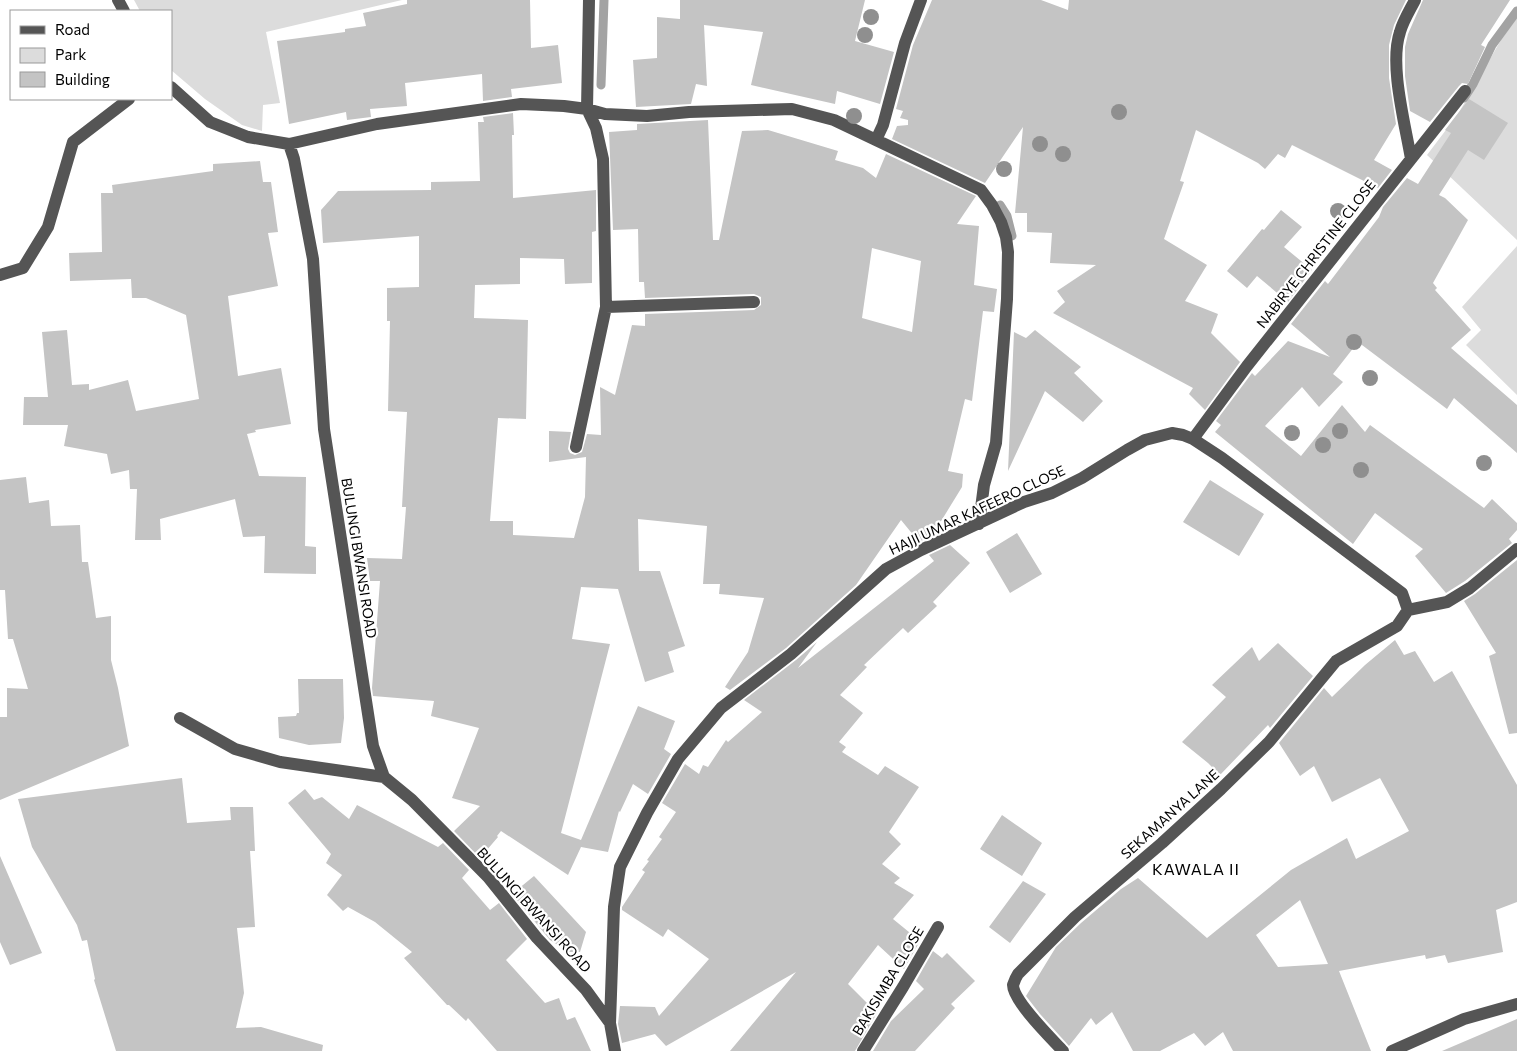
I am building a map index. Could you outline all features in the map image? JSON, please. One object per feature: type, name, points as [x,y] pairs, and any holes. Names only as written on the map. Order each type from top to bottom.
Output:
[{"type":"street","points":[[576,448],[606,307],[603,159],[596,128],[587,109],[589,0]]},
{"type":"street","points":[[876,140],[883,125],[905,44],[922,0]]},
{"type":"street","points":[[1411,159],[1398,82],[1396,51],[1400,31],[1415,0]]},
{"type":"street","points":[[172,88],[210,122],[248,137],[289,144],[377,124],[520,104],[564,106],[605,114],[647,116],[689,112],[792,109],[834,120],[981,190],[997,213],[1006,237],[1008,252],[1008,300],[996,443],[984,485],[979,524]]},
{"type":"street","name":"NABIRYE CHRISTINE CLOSE","points":[[1193,439],[1247,366],[1465,91]]},
{"type":"street","points":[[0,275],[24,268],[48,227],[73,142],[128,100]]},
{"type":"street","name":"BULUNGI BWANSI ROAD","points":[[289,144],[297,172],[313,259],[324,429],[373,746],[384,777],[412,800],[488,877],[537,938],[586,990],[610,1023]]},
{"type":"street","points":[[606,307],[754,302]]},
{"type":"street","name":"HAJJI UMAR KAFEERO CLOSE","points":[[615,1051],[610,1023],[614,907],[620,867],[647,813],[678,759],[721,708],[791,654],[886,569],[921,550],[1024,502],[1059,489],[1145,440],[1172,433],[1193,439],[1222,458],[1402,593],[1408,610]]},
{"type":"street","points":[[1408,610],[1447,602],[1470,588],[1517,549]]},
{"type":"street","name":"SEKAMANYA LANE","points":[[1063,1051],[1019,1000],[1013,987],[1018,974],[1075,917],[1162,844],[1269,742],[1336,661],[1397,626],[1408,610]]},
{"type":"street","points":[[180,718],[234,749],[244,752],[280,762],[384,777]]},
{"type":"street","name":"BAKISIMBA CLOSE","points":[[863,1051],[903,988],[938,927]]},
{"type":"street","points":[[1392,1051],[1464,1019],[1517,1004]]},
{"type":"green space","points":[[134,0],[402,0],[266,32],[280,103],[263,105],[262,131],[242,125],[205,99],[172,71],[172,10],[139,10]]},
{"type":"green space","points":[[1517,18],[1517,240],[1427,155],[1458,114],[1501,40]]},
{"type":"green space","points":[[1517,246],[1517,395],[1466,345],[1481,330],[1462,307]]},
{"type":"building","points":[[407,0],[530,0],[531,48],[558,45],[562,83],[511,89],[512,97],[483,101],[482,74],[405,83],[407,106],[370,109],[371,117],[347,120],[346,112],[289,124],[277,41],[345,32],[345,29],[366,26],[363,13],[407,4]]},
{"type":"building","points":[[680,0],[865,0],[855,41],[894,52],[880,104],[837,91],[835,104],[751,85],[763,32],[704,25],[707,86],[696,84],[691,104],[636,107],[633,60],[657,58],[657,17],[680,19]]},
{"type":"building","points":[[932,0],[1041,0],[1068,10],[1069,0],[1406,0],[1394,25],[1389,45],[1389,78],[1396,124],[1374,160],[1392,170],[1378,188],[1292,145],[1285,158],[1278,154],[1265,169],[1258,163],[1196,130],[1180,181],[1184,182],[1164,239],[1207,265],[1185,301],[1218,314],[1211,333],[1240,362],[1205,410],[1189,394],[1193,388],[1053,313],[1065,302],[1057,291],[1096,265],[1050,263],[1052,233],[1027,232],[1027,213],[1015,213],[1023,127],[985,183],[892,139],[897,126],[908,125],[908,120],[900,118],[903,111],[896,109],[913,45]]},
{"type":"building","points":[[1423,0],[1510,0],[1481,45],[1485,47],[1468,84],[1462,83],[1459,86],[1430,122],[1410,111],[1405,76],[1405,47],[1408,34]]},
{"type":"building","points":[[1469,99],[1508,123],[1484,160],[1468,150],[1439,195],[1445,198],[1468,220],[1433,283],[1437,288],[1435,290],[1471,330],[1451,348],[1517,405],[1517,453],[1454,398],[1447,409],[1358,342],[1333,374],[1343,382],[1319,407],[1302,387],[1265,426],[1301,456],[1342,405],[1365,432],[1370,425],[1484,508],[1492,499],[1517,523],[1517,530],[1509,539],[1512,543],[1465,581],[1446,593],[1415,556],[1423,549],[1375,513],[1353,544],[1215,432],[1221,425],[1216,421],[1252,373],[1255,376],[1288,341],[1330,357],[1291,324],[1325,281],[1328,284],[1379,217],[1383,207],[1407,178],[1418,184],[1451,133],[1445,130]]},
{"type":"building","points":[[513,113],[513,198],[596,190],[596,231],[592,232],[592,283],[565,284],[564,259],[520,258],[520,284],[475,285],[474,318],[528,320],[526,419],[498,418],[490,521],[513,521],[513,535],[574,538],[585,497],[586,457],[549,462],[549,431],[571,432],[568,449],[570,453],[575,455],[582,452],[587,434],[601,435],[600,387],[615,395],[632,325],[645,326],[645,314],[754,310],[761,305],[761,297],[754,294],[645,298],[644,282],[639,282],[638,229],[613,230],[609,132],[637,130],[637,124],[708,120],[713,240],[719,240],[742,131],[768,130],[838,151],[835,160],[863,168],[876,178],[886,154],[976,196],[957,224],[979,226],[974,285],[997,289],[994,312],[983,311],[972,401],[965,399],[948,471],[963,474],[962,487],[935,531],[937,533],[919,542],[901,520],[856,585],[786,648],[730,690],[725,687],[748,652],[764,598],[719,594],[720,584],[703,584],[707,526],[638,519],[639,571],[660,571],[685,646],[668,652],[674,672],[645,682],[618,589],[581,587],[572,639],[610,644],[561,833],[581,840],[638,706],[675,721],[664,749],[671,754],[648,794],[633,784],[619,811],[608,852],[581,847],[568,875],[501,831],[480,858],[454,831],[480,806],[452,798],[479,728],[431,716],[434,701],[373,696],[372,688],[380,581],[370,581],[367,558],[402,559],[406,507],[402,507],[407,412],[388,411],[390,321],[387,321],[387,288],[419,287],[419,236],[323,243],[321,210],[338,191],[431,190],[431,182],[480,181],[478,122],[484,122],[483,117]],"holes":[[[872,248],[921,261],[912,332],[862,318]]]},
{"type":"building","points":[[260,161],[263,182],[271,182],[278,232],[268,233],[278,286],[228,296],[238,376],[281,368],[291,424],[255,430],[256,432],[247,434],[259,476],[306,477],[305,546],[316,547],[316,574],[264,573],[265,536],[243,537],[235,499],[160,519],[161,540],[135,540],[137,489],[130,489],[129,470],[111,474],[107,454],[64,446],[68,425],[23,425],[24,397],[48,397],[42,332],[67,330],[72,385],[89,384],[89,390],[128,380],[136,411],[199,399],[186,315],[146,298],[132,298],[131,279],[70,281],[69,253],[102,252],[101,193],[113,193],[112,185],[213,171],[213,164]]},
{"type":"building","points":[[1281,210],[1302,227],[1284,247],[1312,270],[1288,302],[1257,276],[1247,288],[1227,271],[1262,229],[1264,230]]},
{"type":"building","points":[[1035,330],[1081,367],[1074,373],[1103,401],[1083,422],[1045,391],[1008,471],[1014,332],[1026,338]]},
{"type":"building","points":[[26,477],[29,503],[49,500],[51,526],[80,525],[82,562],[88,562],[96,618],[111,616],[111,660],[129,746],[0,800],[0,717],[7,717],[7,688],[28,689],[13,639],[8,639],[5,590],[0,590],[0,480]]},
{"type":"building","points":[[1210,480],[1264,514],[1239,556],[1183,522]]},
{"type":"building","points":[[1017,533],[1042,574],[1010,593],[986,552]]},
{"type":"building","points":[[950,545],[970,563],[933,602],[937,606],[908,633],[903,628],[864,665],[867,667],[840,695],[863,713],[839,742],[846,747],[842,752],[878,775],[885,766],[919,787],[889,832],[901,844],[882,864],[900,878],[894,883],[914,895],[893,919],[920,941],[904,969],[878,945],[848,984],[877,1013],[855,1051],[730,1051],[796,972],[666,1046],[655,1034],[622,1043],[618,1024],[620,1006],[655,1007],[659,1016],[709,959],[668,929],[663,937],[622,910],[622,907],[645,872],[642,870],[649,861],[647,860],[662,839],[659,837],[676,812],[662,803],[685,764],[699,774],[703,765],[708,767],[726,740],[728,742],[762,712],[744,700],[817,642],[798,668],[934,561],[929,555]]},
{"type":"building","points":[[1517,560],[1517,733],[1509,734],[1489,656],[1496,653],[1464,601]]},
{"type":"building","points":[[1395,640],[1404,655],[1415,651],[1434,682],[1452,671],[1517,785],[1517,902],[1496,910],[1503,952],[1448,963],[1445,955],[1426,959],[1425,955],[1339,971],[1371,1051],[1233,1051],[1223,1032],[1205,1046],[1194,1033],[1160,1051],[1133,1051],[1112,1012],[1096,1025],[1091,1018],[1069,1046],[1026,996],[1056,947],[1121,889],[1138,878],[1207,938],[1291,870],[1347,838],[1356,859],[1409,831],[1380,778],[1332,802],[1314,766],[1300,776],[1279,743],[1324,688],[1332,697],[1365,665]],"holes":[[[1300,900],[1328,964],[1278,967],[1256,935]]]},
{"type":"building","points":[[1278,643],[1313,676],[1270,728],[1268,725],[1220,775],[1182,742],[1226,697],[1212,685],[1252,647],[1259,661]]},
{"type":"building","points":[[298,679],[343,679],[344,718],[341,743],[309,745],[279,738],[278,717],[296,716],[299,713]]},
{"type":"building","points":[[182,778],[187,823],[231,820],[230,807],[253,807],[255,851],[250,851],[255,927],[237,928],[244,993],[236,1028],[261,1027],[323,1045],[322,1051],[116,1051],[94,980],[87,940],[82,941],[77,925],[32,847],[18,799]]},
{"type":"building","points":[[305,789],[314,800],[322,797],[349,819],[357,805],[438,847],[443,843],[469,870],[462,878],[490,910],[499,903],[527,939],[506,960],[545,1003],[559,998],[567,1020],[575,1017],[591,1051],[497,1051],[468,1018],[466,1021],[447,1005],[404,958],[412,952],[375,922],[348,907],[343,911],[327,895],[342,875],[326,863],[331,854],[288,803]]},
{"type":"building","points":[[1002,815],[1042,843],[1022,876],[980,849]]},
{"type":"building","points":[[0,856],[42,953],[10,965],[0,942]]},
{"type":"building","points":[[534,876],[586,932],[580,952],[569,952],[550,940],[512,894]]},
{"type":"building","points":[[1023,881],[1046,894],[1010,943],[989,927]]},
{"type":"building","points":[[933,951],[942,958],[947,953],[975,981],[951,1004],[955,1008],[915,1051],[873,1051],[891,1021],[924,989],[916,981]]},
{"type":"building","points":[[1517,1019],[1517,1051],[1442,1051]]},
{"type":"waterway","points":[[601,85],[604,0]]},
{"type":"waterway","points":[[1464,98],[1492,45],[1517,11]]},
{"type":"waterway","points":[[1000,205],[1007,216],[1012,236]]},
{"type":"district","name":"KAWALA II","points":[[1196,869]]}]
